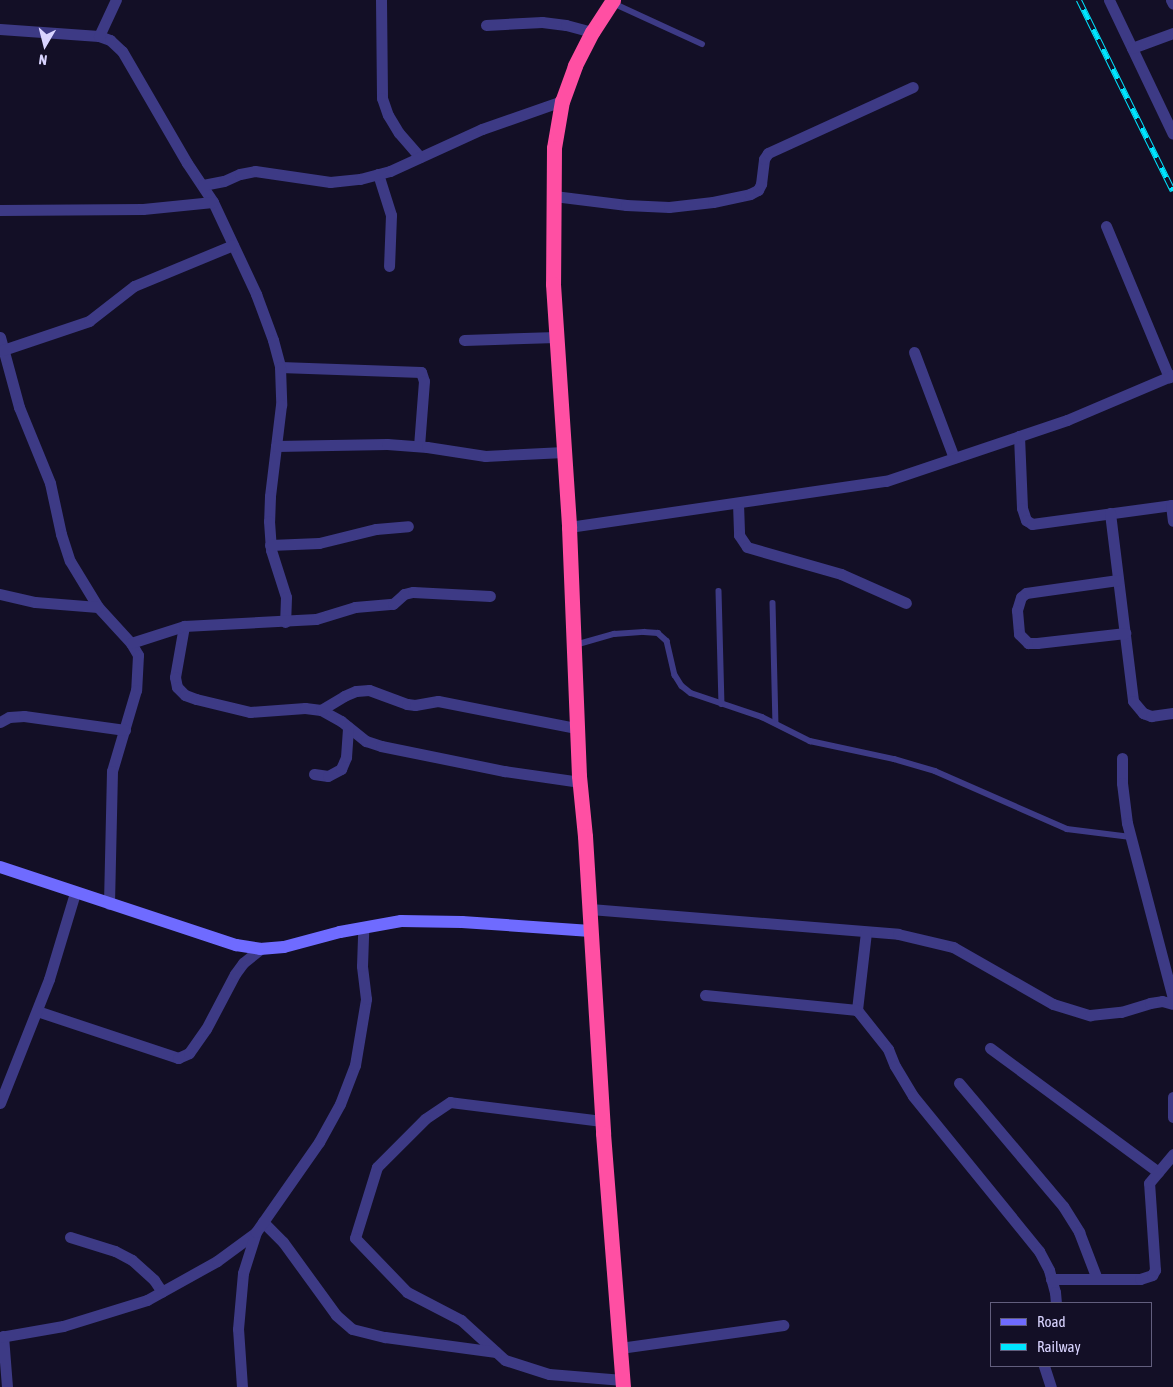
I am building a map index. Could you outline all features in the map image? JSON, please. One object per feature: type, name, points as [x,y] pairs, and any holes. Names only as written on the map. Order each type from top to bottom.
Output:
[{"type":"highway","points":[[612,1],[592,32],[575,66],[562,102],[554,148],[553,284],[569,527],[576,728],[590,909],[602,1121],[623,1383]]},
{"type":"street","points":[[99,36],[116,0]]},
{"type":"street","points":[[381,0],[382,98],[388,115],[399,133],[420,157]]},
{"type":"street","points":[[1109,0],[1173,134]]},
{"type":"street","points":[[1171,0],[1173,4]]},
{"type":"street","points":[[486,25],[542,22],[566,25],[592,32]]},
{"type":"street","points":[[0,29],[99,36],[110,40],[122,51],[187,164],[213,202],[259,304],[280,367],[282,386],[270,496],[270,546],[286,597],[285,622]]},
{"type":"street","points":[[1132,48],[1173,33]]},
{"type":"street","points":[[554,196],[626,205],[669,207],[713,202],[750,194],[758,190],[761,184],[764,158],[768,153],[913,87]]},
{"type":"street","points":[[203,185],[224,181],[240,174],[255,171],[330,182],[360,179],[378,174],[420,157],[482,129],[562,102]]},
{"type":"street","points":[[378,174],[391,214],[389,266]]},
{"type":"street","points":[[0,210],[134,209],[213,202]]},
{"type":"street","points":[[569,527],[886,481],[1067,420],[1171,376],[1106,226]]},
{"type":"street","points":[[3,350],[89,321],[134,286],[233,245]]},
{"type":"street","points":[[0,337],[19,407],[50,483],[61,534],[70,561],[98,607],[131,643],[138,655],[139,664],[136,690],[117,752],[112,780],[109,904]]},
{"type":"street","points":[[464,340],[556,337]]},
{"type":"street","points":[[914,352],[954,458]]},
{"type":"street","points":[[280,367],[421,372],[424,381],[419,446]]},
{"type":"street","points":[[0,383],[11,377]]},
{"type":"street","points":[[1019,436],[1022,508],[1026,520],[1032,524],[1172,505],[1173,521]]},
{"type":"street","points":[[276,446],[344,444],[419,446],[485,456],[564,452]]},
{"type":"street","points":[[738,503],[739,535],[746,547],[841,574],[906,602]]},
{"type":"street","points":[[1110,513],[1133,701],[1137,709],[1151,716],[1173,713]]},
{"type":"street","points":[[270,546],[319,543],[376,529],[408,526]]},
{"type":"street","points":[[1118,580],[1026,593],[1018,603],[1019,634],[1028,642],[1125,633]]},
{"type":"street","points":[[131,643],[184,626],[316,619],[355,607],[393,604],[404,594],[413,592],[490,596]]},
{"type":"street","points":[[0,594],[35,602],[98,607]]},
{"type":"street","points":[[184,626],[175,677],[178,687],[185,695],[250,712],[305,708],[322,710],[332,715],[366,741],[381,746],[504,771],[580,782]]},
{"type":"street","points":[[322,710],[344,696],[356,691],[369,690],[415,706],[438,701],[576,728]]},
{"type":"street","points":[[0,722],[9,717],[24,716],[125,730]]},
{"type":"street","points":[[314,774],[328,776],[341,770],[346,757],[348,728]]},
{"type":"street","points":[[1122,758],[1122,784],[1130,837],[1173,998]]},
{"type":"street","points":[[0,867],[236,945],[260,948],[284,947],[363,928],[401,922],[462,922],[591,931]]},
{"type":"street","points":[[0,1104],[4,1082],[37,1011],[75,893]]},
{"type":"street","points":[[590,909],[898,934],[953,947],[1053,1004],[1090,1015],[1121,1012],[1162,1001],[1173,1004]]},
{"type":"street","points":[[242,1387],[238,1329],[243,1273],[260,1227],[323,1134],[340,1104],[355,1065],[366,999],[362,966],[363,928]]},
{"type":"street","points":[[866,932],[857,1010],[888,1049],[899,1074],[914,1096],[1039,1251],[1051,1279],[1056,1302]]},
{"type":"street","points":[[37,1011],[178,1058],[189,1053],[206,1029],[235,974],[243,963],[260,948]]},
{"type":"street","points":[[705,994],[857,1010]]},
{"type":"street","points":[[990,1048],[1158,1172]]},
{"type":"street","points":[[959,1083],[1063,1206],[1079,1232],[1097,1279]]},
{"type":"street","points":[[1173,1097],[1173,1116]]},
{"type":"street","points":[[602,1121],[450,1102],[425,1118],[377,1166],[355,1238],[407,1292],[461,1320],[505,1360],[549,1374],[623,1383]]},
{"type":"street","points":[[1051,1279],[1140,1279],[1152,1275],[1155,1270],[1149,1183],[1173,1154]]},
{"type":"street","points":[[7,1387],[1,1336],[63,1326],[98,1317],[147,1300],[217,1261],[260,1227]]},
{"type":"street","points":[[260,1227],[283,1242],[336,1315],[352,1330],[385,1338],[496,1352]]},
{"type":"street","points":[[70,1237],[115,1251],[132,1260],[154,1280],[162,1292]]},
{"type":"street","points":[[620,1348],[783,1325]]},
{"type":"street","points":[[1044,1367],[1051,1387]]},
{"type":"lane","points":[[612,1],[702,44]]},
{"type":"lane","points":[[719,591],[722,704]]},
{"type":"lane","points":[[772,604],[776,723]]},
{"type":"lane","points":[[573,646],[614,634],[658,633],[667,642],[675,675],[682,686],[691,693],[776,723],[810,741],[894,759],[935,771],[1067,830],[1130,837]]},
{"type":"railway","points":[[1079,0],[1173,191]]}]
